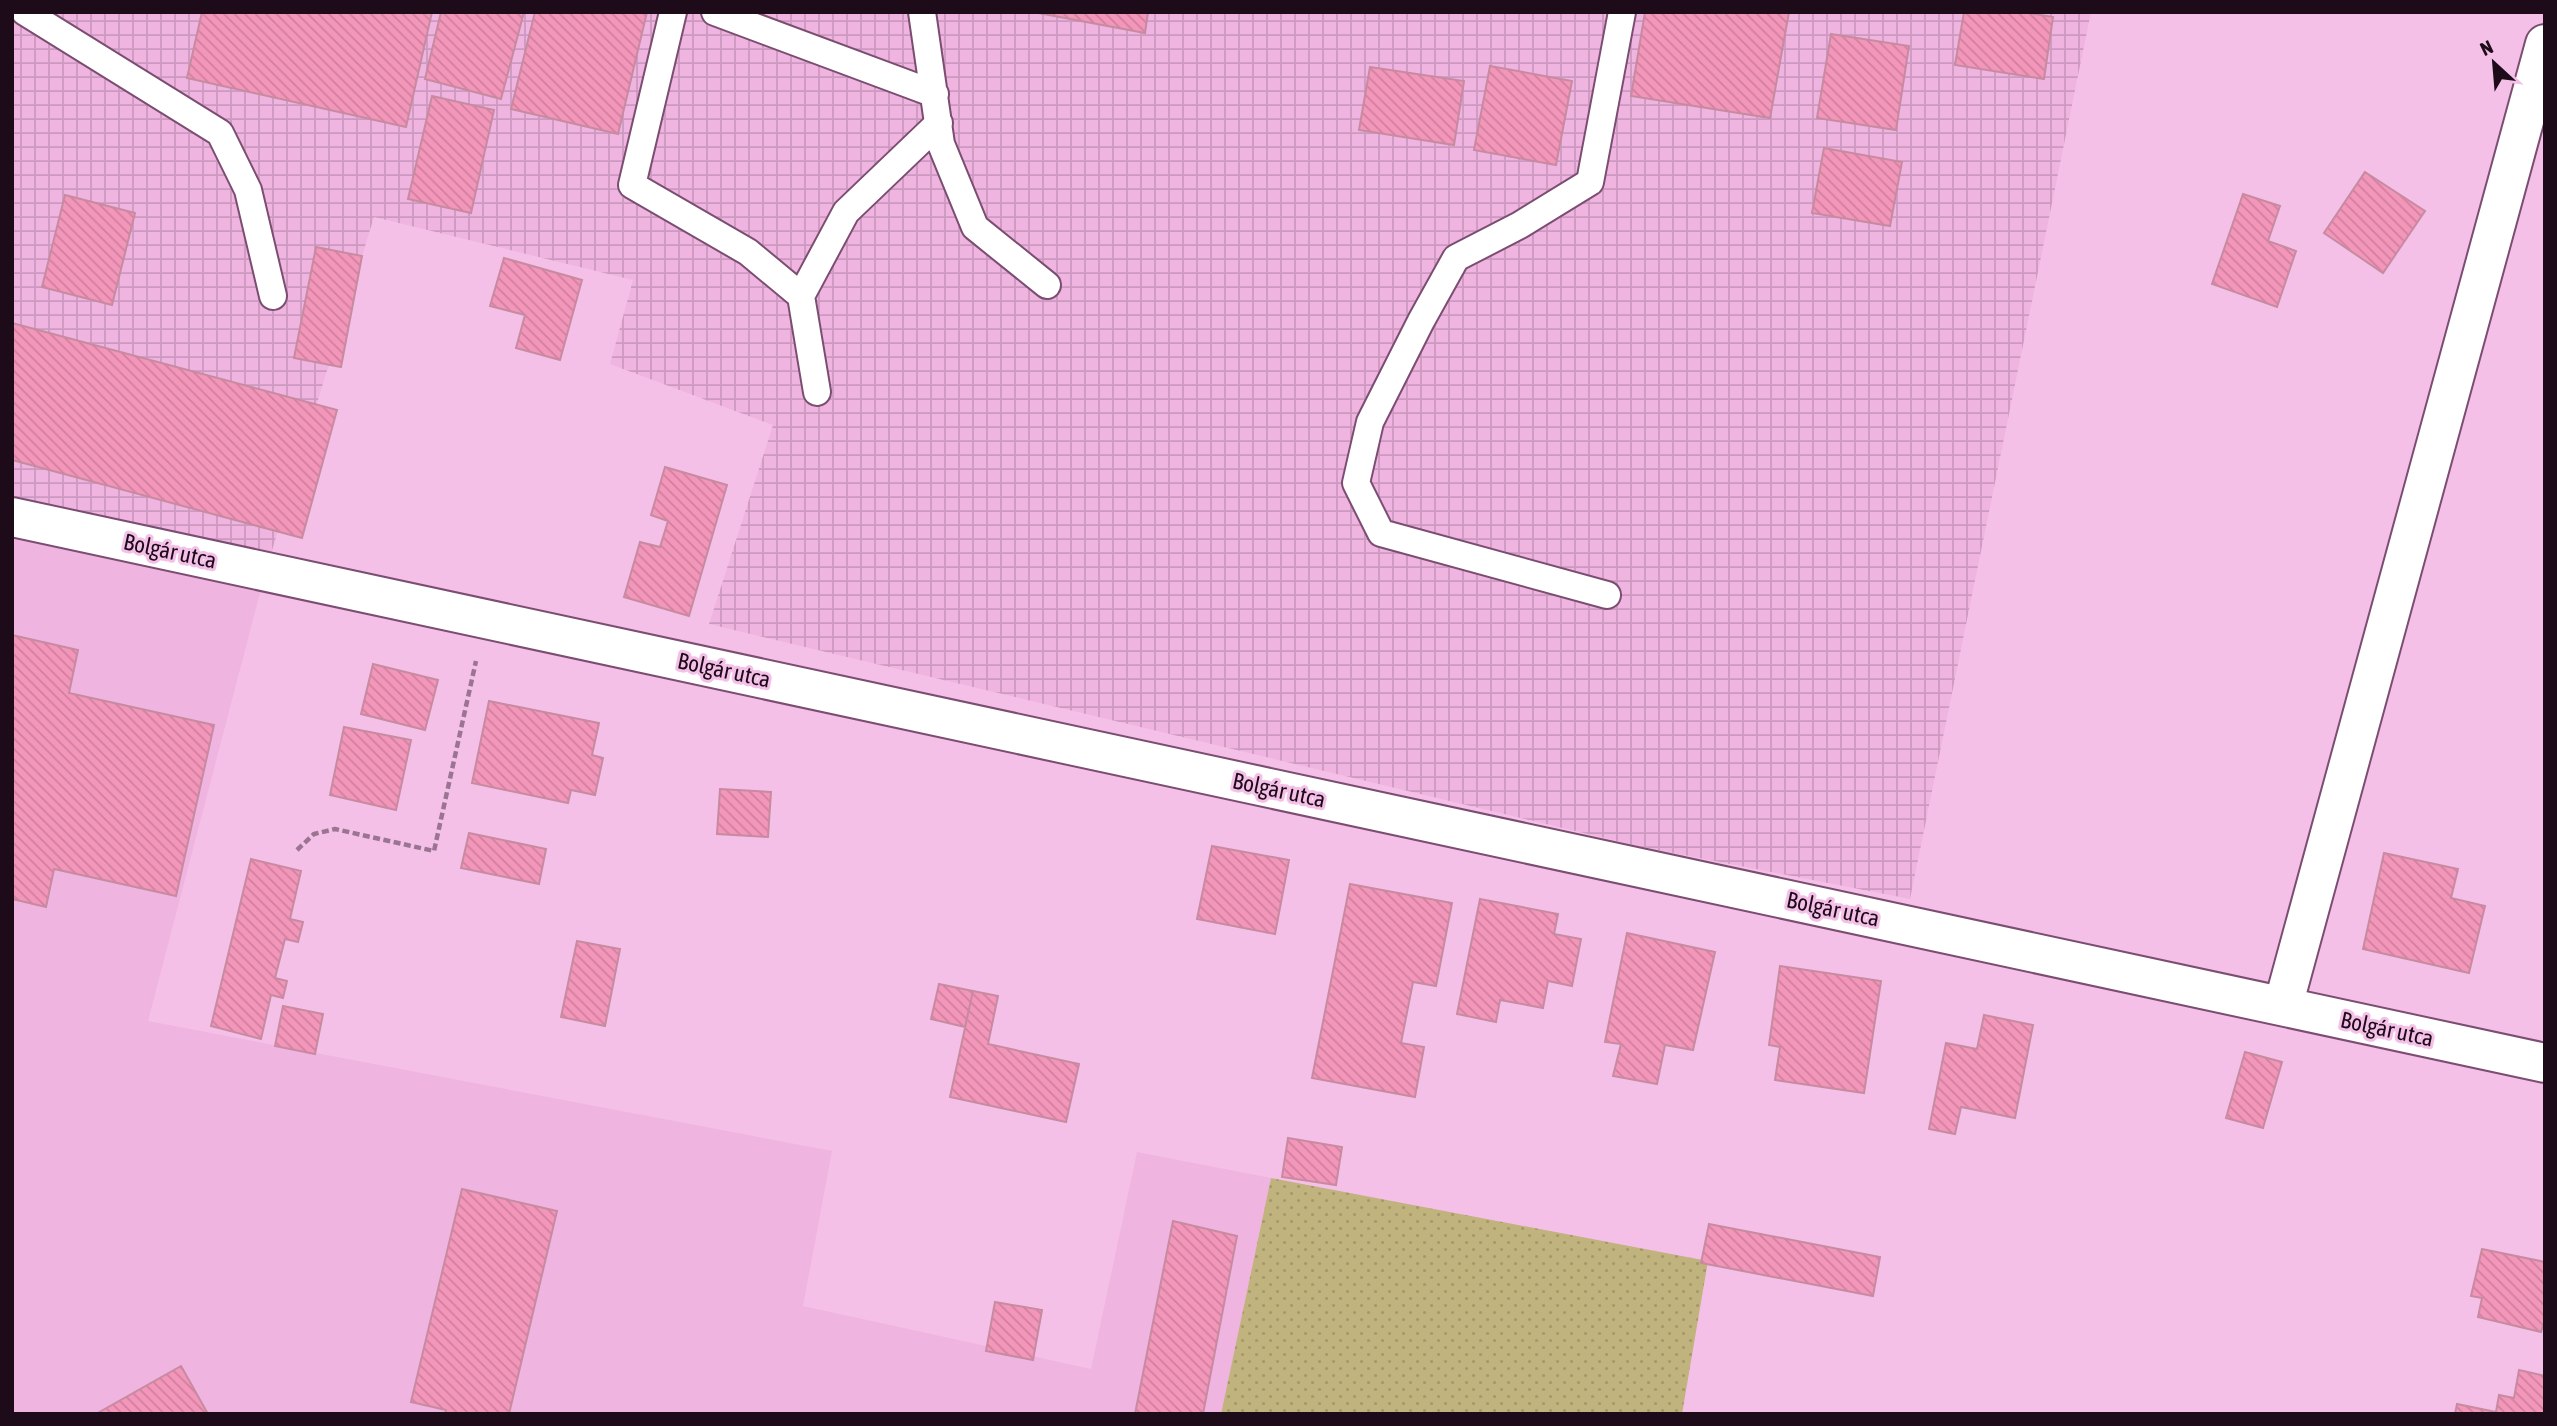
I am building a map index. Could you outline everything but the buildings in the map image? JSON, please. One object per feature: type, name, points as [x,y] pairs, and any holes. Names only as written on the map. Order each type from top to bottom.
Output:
[{"type":"street","points":[[2283,1006],[2545,44]]},
{"type":"street","name":"Bolgár utca","points":[[12,517],[2545,1063]]},
{"type":"lane","points":[[25,12],[220,133],[248,190],[273,296]]},
{"type":"lane","points":[[673,12],[632,185],[748,253],[801,296]]},
{"type":"lane","points":[[715,12],[934,94]]},
{"type":"lane","points":[[922,12],[941,144],[975,227],[1047,285]]},
{"type":"lane","points":[[1606,595],[1381,533],[1356,483],[1370,422],[1456,258],[1520,225],[1590,182],[1622,12]]},
{"type":"lane","points":[[817,392],[801,296],[846,212],[939,123]]},
{"type":"path","points":[[297,850],[314,834],[335,829],[434,851],[486,619]]},
{"type":"shaded area","points":[[12,12],[2091,12],[1910,899],[1638,846],[709,624],[773,425],[610,364],[633,280],[374,217],[266,570],[12,513]]},
{"type":"shaded area","points":[[12,513],[266,570],[148,1021],[832,1151],[803,1306],[1091,1369],[1137,1152],[1271,1178],[1221,1414],[12,1414]]},
{"type":"shaded area","points":[[1271,1178],[1708,1261],[1682,1414],[1221,1414]]}]
